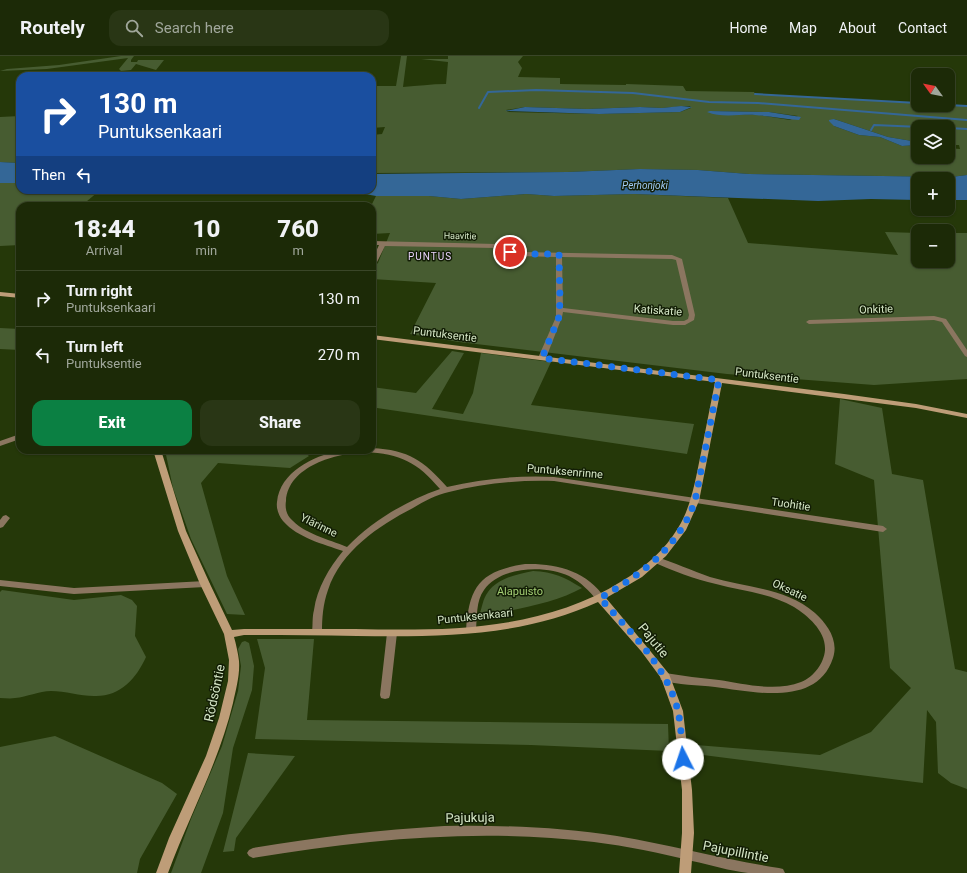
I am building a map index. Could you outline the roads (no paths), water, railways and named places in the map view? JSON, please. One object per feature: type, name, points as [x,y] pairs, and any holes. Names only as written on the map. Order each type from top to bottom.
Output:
[{"type":"street","name":"Haavitie","points":[[376,244],[496,246],[520,254],[559,254]]},
{"type":"street","points":[[376,258],[383,244]]},
{"type":"street","points":[[542,358],[559,317],[559,254]]},
{"type":"street","name":"Katiskatie","points":[[559,254],[657,256],[678,259],[692,315],[691,320],[686,323],[673,323],[559,310]]},
{"type":"street","points":[[0,294],[16,296]]},
{"type":"street","name":"Onkitie","points":[[809,322],[934,318],[944,320],[967,355]]},
{"type":"street","name":"Puntuksentie","points":[[376,337],[884,401],[967,416]]},
{"type":"street","name":"Puntuksenkaari","points":[[229,634],[244,632],[436,633],[471,631],[518,624],[559,613],[600,598],[638,575],[656,560],[682,530],[695,501],[719,380]]},
{"type":"street","points":[[0,444],[16,438]]},
{"type":"street","name":"Ylärinne","points":[[376,451],[397,454],[416,462],[425,468],[445,490]]},
{"type":"street","name":"Rödsöntie","points":[[158,454],[182,531],[229,634],[234,660],[233,681],[224,718],[211,756],[162,873]]},
{"type":"street","name":"Ylärinne","points":[[336,454],[311,464],[288,481],[282,490],[280,500],[281,509],[285,518],[294,526],[320,540],[348,550]]},
{"type":"street","name":"Puntuksenrinne","points":[[317,632],[321,598],[328,580],[348,550],[360,538],[388,517],[445,490],[488,482],[532,478],[579,482],[695,501]]},
{"type":"street","name":"Tuohitie","points":[[695,501],[883,529]]},
{"type":"street","name":"Oksatie","points":[[656,560],[701,577],[722,583],[763,591],[786,599],[807,611],[818,621],[826,632],[830,642],[830,652],[827,662],[821,671],[803,686],[766,690],[665,677]]},
{"type":"street","points":[[471,631],[473,608],[480,590],[485,582],[493,576],[506,571],[533,565],[554,568],[575,575],[595,590],[600,598]]},
{"type":"street","points":[[0,583],[74,591],[205,584]]},
{"type":"street","name":"Pajutie","points":[[600,598],[644,649],[665,677],[678,711],[687,790],[686,873]]},
{"type":"street","points":[[385,695],[392,633]]},
{"type":"street","name":"Pajukuja","points":[[253,853],[297,845],[376,836],[483,830],[560,834],[651,847],[687,855]]},
{"type":"street","name":"Pajupillintie","points":[[687,855],[779,873]]},
{"type":"water","points":[[681,106],[692,107],[680,112],[599,114],[505,111],[525,107],[587,109],[640,107],[662,108]]},
{"type":"water","points":[[707,112],[769,112],[801,117],[799,120],[755,115],[718,115]]},
{"type":"water","points":[[834,119],[888,137],[911,141],[911,145],[902,146],[880,137],[859,135],[834,126],[829,120]]},
{"type":"water","points":[[0,162],[16,163],[16,183],[0,183]]},
{"type":"water","name":"Perhonjoki","points":[[640,169],[698,170],[749,174],[911,176],[911,200],[871,199],[818,201],[634,194],[554,196],[526,194],[461,199],[429,196],[376,196],[365,194],[376,194],[376,174],[568,172]]},
{"type":"water","points":[[967,175],[967,200],[955,200],[955,176]]},
{"type":"waterway","points":[[479,108],[488,92],[536,90],[633,93],[709,102],[758,103],[967,120]]},
{"type":"waterway","points":[[755,94],[911,103]]},
{"type":"waterway","points":[[955,105],[967,106]]},
{"type":"waterway","points":[[871,130],[874,125],[911,127]]},
{"type":"waterway","points":[[955,128],[967,129]]},
{"type":"district","name":"PUNTUS","points":[[430,256]]},
{"type":"park label","name":"Alapuisto","points":[[520,591]]}]
